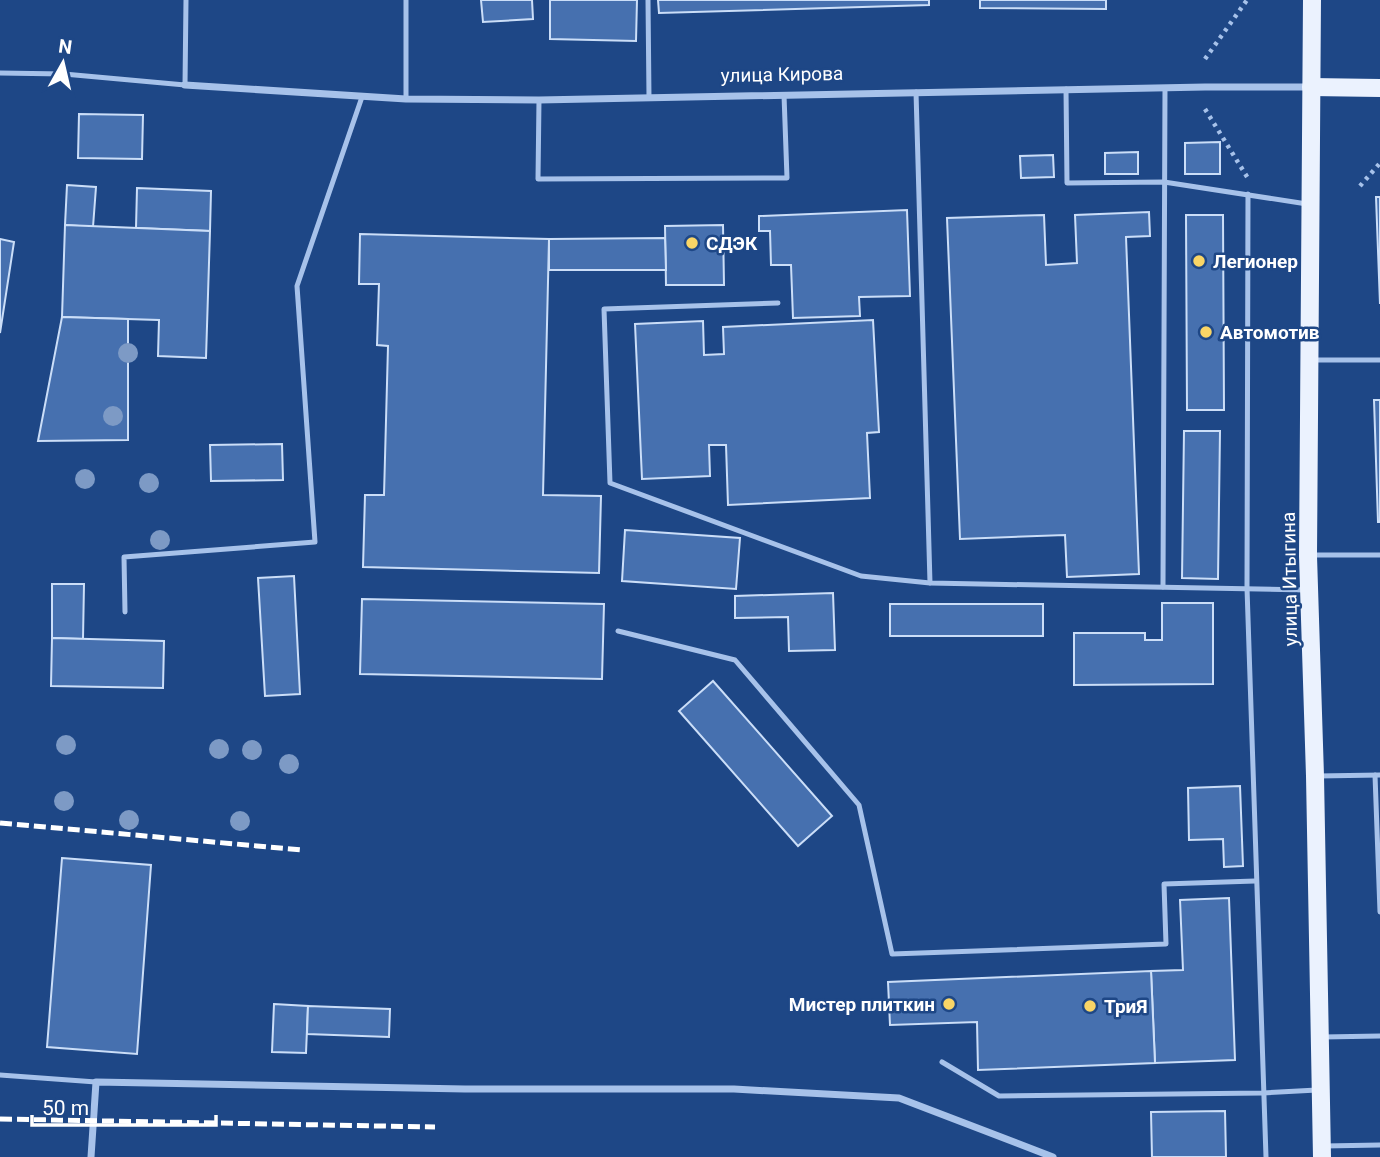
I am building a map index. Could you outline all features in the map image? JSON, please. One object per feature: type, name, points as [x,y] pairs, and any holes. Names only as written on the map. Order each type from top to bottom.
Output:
[{"type":"main road","name":"улица Итыгина","points":[[1312,0],[1308,555],[1315,776],[1321,1151]]},
{"type":"main road","name":"улица Кирова","points":[[1311,88],[1380,88]]},
{"type":"street","name":"улица Кирова","points":[[185,85],[406,99],[539,100],[1066,89],[1311,88]]},
{"type":"street","points":[[90,1157],[96,1082],[466,1089],[734,1089],[899,1098],[1053,1157]]},
{"type":"lane","points":[[0,73],[64,74],[185,85],[186,0]]},
{"type":"lane","points":[[406,0],[406,99]]},
{"type":"lane","points":[[648,0],[649,97]]},
{"type":"lane","points":[[1163,587],[1165,88]]},
{"type":"lane","points":[[1066,89],[1067,183],[1164,182],[1310,205]]},
{"type":"lane","points":[[916,92],[930,583]]},
{"type":"lane","points":[[539,100],[538,179],[786,178],[784,95]]},
{"type":"lane","points":[[125,612],[124,557],[315,541],[297,286],[362,97]]},
{"type":"lane","points":[[1248,194],[1247,588],[1266,1157]]},
{"type":"lane","points":[[778,303],[604,309],[610,482],[861,576],[930,583],[1309,590]]},
{"type":"lane","points":[[1310,360],[1380,360]]},
{"type":"lane","points":[[1308,555],[1380,555]]},
{"type":"lane","points":[[618,631],[735,660],[859,805],[892,954],[1166,944],[1164,884],[1255,881]]},
{"type":"lane","points":[[1315,776],[1377,775],[1380,912]]},
{"type":"lane","points":[[1320,1037],[1380,1036]]},
{"type":"lane","points":[[942,1062],[999,1096],[1320,1090]]},
{"type":"lane","points":[[0,1075],[96,1082]]},
{"type":"lane","points":[[1321,1151],[1380,1146]]},
{"type":"path","points":[[1205,59],[1247,0]]},
{"type":"path","points":[[1205,109],[1249,180]]},
{"type":"path","points":[[1360,186],[1380,163]]},
{"type":"building","points":[[481,0],[532,0],[533,19],[483,22]]},
{"type":"building","points":[[550,0],[637,0],[636,41],[550,39]]},
{"type":"building","points":[[658,0],[929,0],[929,5],[659,13]]},
{"type":"building","points":[[980,0],[1106,0],[1106,9],[980,8]]},
{"type":"building","points":[[79,114],[143,115],[142,159],[78,158]]},
{"type":"building","points":[[1220,142],[1220,174],[1185,174],[1185,143]]},
{"type":"building","points":[[1138,152],[1138,174],[1105,174],[1105,153]]},
{"type":"building","points":[[1053,155],[1054,177],[1021,178],[1020,156]]},
{"type":"building","points":[[67,185],[96,187],[93,227],[65,225]]},
{"type":"building","points":[[137,188],[211,191],[210,231],[136,228]]},
{"type":"building","points":[[1376,197],[1380,197],[1380,304]]},
{"type":"building","points":[[907,210],[910,296],[859,297],[860,316],[793,318],[791,265],[771,265],[770,231],[759,231],[759,216]]},
{"type":"building","points":[[1149,212],[1150,236],[1126,237],[1139,574],[1067,577],[1065,535],[960,539],[947,218],[1044,215],[1046,265],[1077,263],[1075,215]]},
{"type":"building","points":[[1186,215],[1223,215],[1224,410],[1187,410]]},
{"type":"building","points":[[65,225],[210,231],[206,358],[158,356],[159,320],[62,317]]},
{"type":"building","points":[[723,225],[724,285],[666,285],[665,226]]},
{"type":"building","points":[[360,234],[549,239],[543,495],[601,496],[599,573],[363,567],[365,495],[384,495],[388,346],[377,345],[379,284],[359,284]]},
{"type":"building","points":[[665,238],[666,270],[549,270],[549,239]]},
{"type":"building","points":[[0,239],[14,242],[0,333]]},
{"type":"building","points":[[62,317],[128,319],[128,440],[38,441]]},
{"type":"building","points":[[873,320],[879,432],[867,433],[870,498],[728,505],[726,445],[709,445],[710,476],[642,479],[635,324],[703,321],[704,355],[724,354],[723,327]]},
{"type":"building","points":[[1374,400],[1380,400],[1380,522],[1378,522]]},
{"type":"building","points":[[1184,431],[1220,431],[1218,579],[1182,578]]},
{"type":"building","points":[[282,444],[283,480],[211,481],[210,445]]},
{"type":"building","points":[[625,530],[740,538],[736,589],[622,581]]},
{"type":"building","points":[[294,576],[300,694],[265,696],[258,578]]},
{"type":"building","points":[[52,584],[84,584],[83,639],[52,638]]},
{"type":"building","points":[[833,593],[835,650],[789,651],[788,617],[735,618],[735,596]]},
{"type":"building","points":[[362,599],[604,604],[602,679],[360,674]]},
{"type":"building","points":[[1162,603],[1213,603],[1213,684],[1074,685],[1074,633],[1145,633],[1145,640],[1162,640]]},
{"type":"building","points":[[890,604],[1043,604],[1043,636],[890,636]]},
{"type":"building","points":[[52,638],[164,641],[163,688],[51,686]]},
{"type":"building","points":[[713,681],[832,816],[798,846],[679,711]]},
{"type":"building","points":[[1240,786],[1243,866],[1224,867],[1223,839],[1189,840],[1188,788]]},
{"type":"building","points":[[62,858],[151,865],[137,1054],[47,1047]]},
{"type":"building","points":[[1229,898],[1235,1060],[1155,1063],[1151,971],[1183,970],[1180,900]]},
{"type":"building","points":[[1151,971],[1155,1063],[978,1070],[977,1022],[890,1025],[888,982]]},
{"type":"building","points":[[274,1004],[308,1006],[306,1053],[272,1052]]},
{"type":"building","points":[[308,1006],[390,1009],[389,1037],[307,1034]]},
{"type":"building","points":[[1225,1111],[1226,1157],[1152,1157],[1151,1112]]},
{"type":"railway","points":[[0,823],[303,850]]},
{"type":"railway","points":[[0,1119],[435,1127]]},
{"type":"place","name":"СДЭК","points":[[692,243]]},
{"type":"place","name":"Легионер","points":[[1199,261]]},
{"type":"place","name":"Автомотив","points":[[1206,332]]},
{"type":"place","name":"Мистер плиткин","points":[[949,1004]]},
{"type":"place","name":"ТриЯ","points":[[1090,1006]]}]
